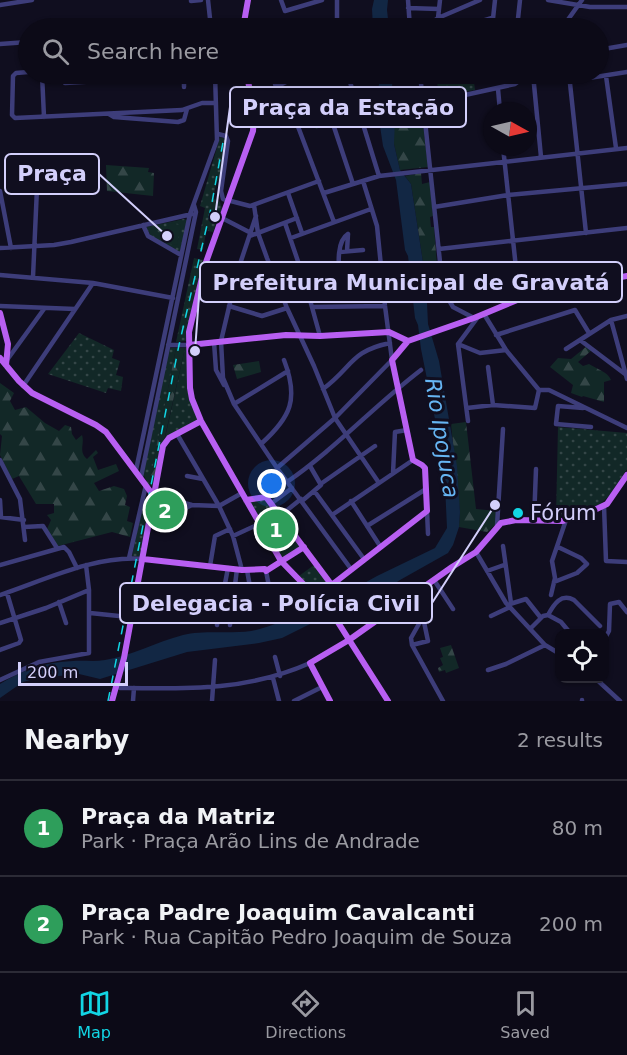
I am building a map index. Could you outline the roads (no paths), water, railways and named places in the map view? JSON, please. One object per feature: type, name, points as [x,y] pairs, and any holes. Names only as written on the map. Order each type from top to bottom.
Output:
[{"type":"main road","points":[[245,18],[248,0]]},
{"type":"main road","points":[[249,84],[254,117],[250,142],[205,265],[190,325],[192,399],[201,421],[281,561],[315,596],[321,596]]},
{"type":"main road","points":[[321,596],[331,584],[427,511],[425,468],[413,460],[393,360],[408,340],[545,291],[627,276]]},
{"type":"main road","points":[[0,314],[7,335],[4,361],[24,386],[43,399],[103,430],[111,437],[153,495]]},
{"type":"main road","points":[[189,345],[299,335],[389,332],[408,340]]},
{"type":"main road","points":[[112,701],[121,673],[164,444],[201,421]]},
{"type":"main road","points":[[330,701],[310,663],[349,640],[476,552],[497,526],[510,520],[566,520],[604,506],[627,475]]},
{"type":"main road","points":[[244,497],[264,496],[272,503],[331,584]]},
{"type":"main road","points":[[143,559],[242,570],[265,569],[266,571],[304,547]]},
{"type":"main road","points":[[321,596],[388,701]]},
{"type":"street","points":[[0,5],[32,0]]},
{"type":"street","points":[[191,1],[201,0]]},
{"type":"street","points":[[208,0],[210,18]]},
{"type":"street","points":[[281,0],[285,11],[319,0]]},
{"type":"street","points":[[337,0],[337,18]]},
{"type":"street","points":[[408,0],[409,18]]},
{"type":"street","points":[[438,18],[440,0]]},
{"type":"street","points":[[464,6],[465,0]]},
{"type":"street","points":[[438,18],[480,0]]},
{"type":"street","points":[[492,18],[495,0]]},
{"type":"street","points":[[518,18],[520,0]]},
{"type":"street","points":[[548,0],[581,3],[599,8],[627,7]]},
{"type":"street","points":[[570,18],[581,3]]},
{"type":"street","points":[[408,8],[439,9]]},
{"type":"street","points":[[0,44],[18,43]]},
{"type":"street","points":[[609,48],[627,45]]},
{"type":"street","points":[[609,75],[627,72]]},
{"type":"street","points":[[18,73],[13,76],[12,115],[18,119],[164,111],[187,109],[202,103],[216,103]]},
{"type":"street","points":[[42,84],[44,117]]},
{"type":"street","points":[[141,477],[149,410],[162,344],[194,205],[218,134],[215,84]]},
{"type":"street","points":[[250,93],[282,84]]},
{"type":"street","points":[[351,84],[379,176]]},
{"type":"street","points":[[421,84],[443,290],[453,307],[479,316],[539,390]]},
{"type":"street","points":[[424,104],[513,84]]},
{"type":"street","points":[[532,84],[541,157]]},
{"type":"street","points":[[570,84],[586,233]]},
{"type":"street","points":[[607,84],[616,148]]},
{"type":"street","points":[[498,89],[499,102]]},
{"type":"street","points":[[324,97],[353,184]]},
{"type":"street","points":[[253,108],[284,105],[294,112],[334,222]]},
{"type":"street","points":[[107,113],[114,117],[178,122],[184,120],[187,109]]},
{"type":"street","points":[[162,121],[164,111]]},
{"type":"street","points":[[218,134],[228,138],[221,191],[223,199],[246,206],[254,205],[320,181]]},
{"type":"street","points":[[324,193],[379,176],[627,148]]},
{"type":"street","points":[[504,156],[516,268]]},
{"type":"street","points":[[277,468],[335,418],[393,360],[384,306],[377,226],[363,181]]},
{"type":"street","points":[[434,207],[508,195],[627,184]]},
{"type":"street","points":[[33,277],[37,188]]},
{"type":"street","points":[[0,191],[11,248]]},
{"type":"street","points":[[288,193],[302,233]]},
{"type":"street","points":[[254,205],[258,233],[286,308],[335,418],[379,483]]},
{"type":"street","points":[[291,238],[371,209]]},
{"type":"street","points":[[0,248],[70,242],[193,213]]},
{"type":"street","points":[[256,216],[218,341],[226,386],[234,404],[277,468],[351,569]]},
{"type":"street","points":[[222,218],[250,234],[297,218]]},
{"type":"street","points":[[285,223],[320,336]]},
{"type":"street","points":[[143,225],[148,236],[181,255]]},
{"type":"street","points":[[439,249],[627,228]]},
{"type":"street","points":[[340,275],[342,238],[348,234],[347,251]]},
{"type":"street","points":[[181,266],[181,255],[188,236]]},
{"type":"street","points":[[340,252],[363,250]]},
{"type":"street","points":[[205,265],[277,283]]},
{"type":"street","points":[[443,290],[490,273],[516,268],[537,274],[543,281],[545,291]]},
{"type":"street","points":[[279,289],[340,275],[381,270]]},
{"type":"street","points":[[0,274],[93,283],[174,298]]},
{"type":"street","points":[[24,386],[93,283]]},
{"type":"street","points":[[136,470],[155,412],[168,345],[174,298]]},
{"type":"street","points":[[0,306],[75,309]]},
{"type":"street","points":[[229,306],[262,316],[286,308]]},
{"type":"street","points":[[312,307],[384,306]]},
{"type":"street","points":[[4,361],[44,309]]},
{"type":"street","points":[[496,335],[575,310],[589,333]]},
{"type":"street","points":[[468,421],[458,344],[479,316]]},
{"type":"street","points":[[566,349],[611,320],[627,316]]},
{"type":"street","points":[[611,320],[626,372]]},
{"type":"street","points":[[580,339],[626,372]]},
{"type":"street","points":[[323,390],[362,352],[374,346],[390,343]]},
{"type":"street","points":[[162,344],[189,345]]},
{"type":"street","points":[[458,344],[480,353],[506,350]]},
{"type":"street","points":[[261,444],[286,418],[291,385],[284,360]]},
{"type":"street","points":[[488,367],[493,405]]},
{"type":"street","points":[[287,482],[310,466],[421,370]]},
{"type":"street","points":[[234,404],[288,371]]},
{"type":"street","points":[[154,381],[161,382]]},
{"type":"street","points":[[467,408],[493,405],[535,408],[539,390]]},
{"type":"street","points":[[539,390],[549,390],[627,428]]},
{"type":"street","points":[[586,408],[558,406],[556,422],[557,424],[591,427]]},
{"type":"street","points":[[149,410],[155,412]]},
{"type":"street","points":[[497,526],[503,429]]},
{"type":"street","points":[[393,473],[394,434],[407,430]]},
{"type":"street","points":[[177,434],[230,529],[255,615]]},
{"type":"street","points":[[280,515],[315,492],[322,483],[375,446]]},
{"type":"street","points":[[0,460],[19,495],[25,540]]},
{"type":"street","points":[[332,515],[413,460]]},
{"type":"street","points":[[310,466],[322,483]]},
{"type":"street","points":[[534,521],[536,469]]},
{"type":"street","points":[[187,476],[203,480]]},
{"type":"street","points":[[129,558],[146,485]]},
{"type":"street","points":[[272,503],[292,488]]},
{"type":"street","points":[[367,526],[426,489]]},
{"type":"street","points":[[315,492],[364,559]]},
{"type":"street","points":[[153,495],[192,505],[219,506],[244,497]]},
{"type":"street","points":[[0,500],[1,517],[24,520]]},
{"type":"street","points":[[351,501],[381,546]]},
{"type":"street","points":[[148,526],[192,505]]},
{"type":"street","points":[[604,506],[606,561],[627,562]]},
{"type":"street","points":[[427,511],[428,534]]},
{"type":"street","points":[[551,596],[555,582],[552,563],[566,520]]},
{"type":"street","points":[[233,536],[259,524]]},
{"type":"street","points":[[24,527],[43,526],[57,548]]},
{"type":"street","points":[[210,566],[215,536],[230,529]]},
{"type":"street","points":[[331,540],[343,531]]},
{"type":"street","points":[[503,546],[509,605]]},
{"type":"street","points":[[555,582],[577,573],[587,564],[581,558],[558,547]]},
{"type":"street","points":[[0,565],[64,548],[69,552],[77,568]]},
{"type":"street","points":[[476,552],[509,605],[545,645],[555,651]]},
{"type":"street","points":[[3,594],[77,568],[129,558],[143,559]]},
{"type":"street","points":[[0,680],[39,662],[87,654],[90,651],[89,590],[86,566]]},
{"type":"street","points":[[487,571],[504,566]]},
{"type":"street","points":[[217,625],[228,568]]},
{"type":"street","points":[[230,625],[242,570]]},
{"type":"street","points":[[266,571],[274,612]]},
{"type":"street","points":[[434,580],[453,609]]},
{"type":"street","points":[[0,588],[15,618],[21,640],[19,643],[0,650]]},
{"type":"street","points":[[0,623],[89,590]]},
{"type":"street","points":[[530,629],[541,618],[548,615],[559,600],[569,597],[600,626]]},
{"type":"street","points":[[491,616],[526,598],[541,618]]},
{"type":"street","points":[[59,602],[66,623]]},
{"type":"street","points":[[609,632],[610,604],[619,602],[627,612]]},
{"type":"street","points":[[90,613],[119,616]]},
{"type":"street","points":[[548,615],[567,629]]},
{"type":"street","points":[[412,645],[428,641],[424,622],[420,622],[411,635],[412,645],[443,701]]},
{"type":"street","points":[[488,670],[516,660],[545,645]]},
{"type":"street","points":[[275,657],[280,676]]},
{"type":"street","points":[[212,701],[215,660]]},
{"type":"street","points":[[120,688],[212,688],[273,678],[310,663]]},
{"type":"street","points":[[273,678],[279,701]]},
{"type":"street","points":[[600,683],[620,701]]},
{"type":"street","points":[[294,701],[322,687]]},
{"type":"street","points":[[133,701],[134,688]]},
{"type":"water","points":[[374,0],[388,0],[388,18],[372,18]]},
{"type":"water","name":"Rio Ipojuca","points":[[379,84],[392,84],[394,144],[400,170],[411,184],[426,282],[428,324],[439,361],[457,466],[459,527],[448,553],[400,580],[344,617],[312,623],[282,638],[187,652],[100,679],[79,674],[38,678],[23,682],[0,698],[0,684],[44,665],[105,660],[183,635],[251,631],[307,615],[377,576],[435,548],[447,528],[444,464],[415,318],[396,180],[383,146],[380,126],[382,109],[376,97]]},
{"type":"railway","points":[[108,701],[179,345],[211,208],[223,142]]},
{"type":"place","name":"Praça da Estação","points":[[215,217]]},
{"type":"place","name":"Praça","points":[[167,236]]},
{"type":"place","name":"Prefeitura Municipal de Gravatá","points":[[195,351]]},
{"type":"place","name":"Delegacia - Polícia Civil","points":[[495,505]]},
{"type":"place","name":"Praça Padre Joaquim Cavalcanti","points":[[165,510]]},
{"type":"place","name":"Fórum","points":[[518,513]]},
{"type":"place","name":"Praça da Matriz","points":[[276,529]]}]
